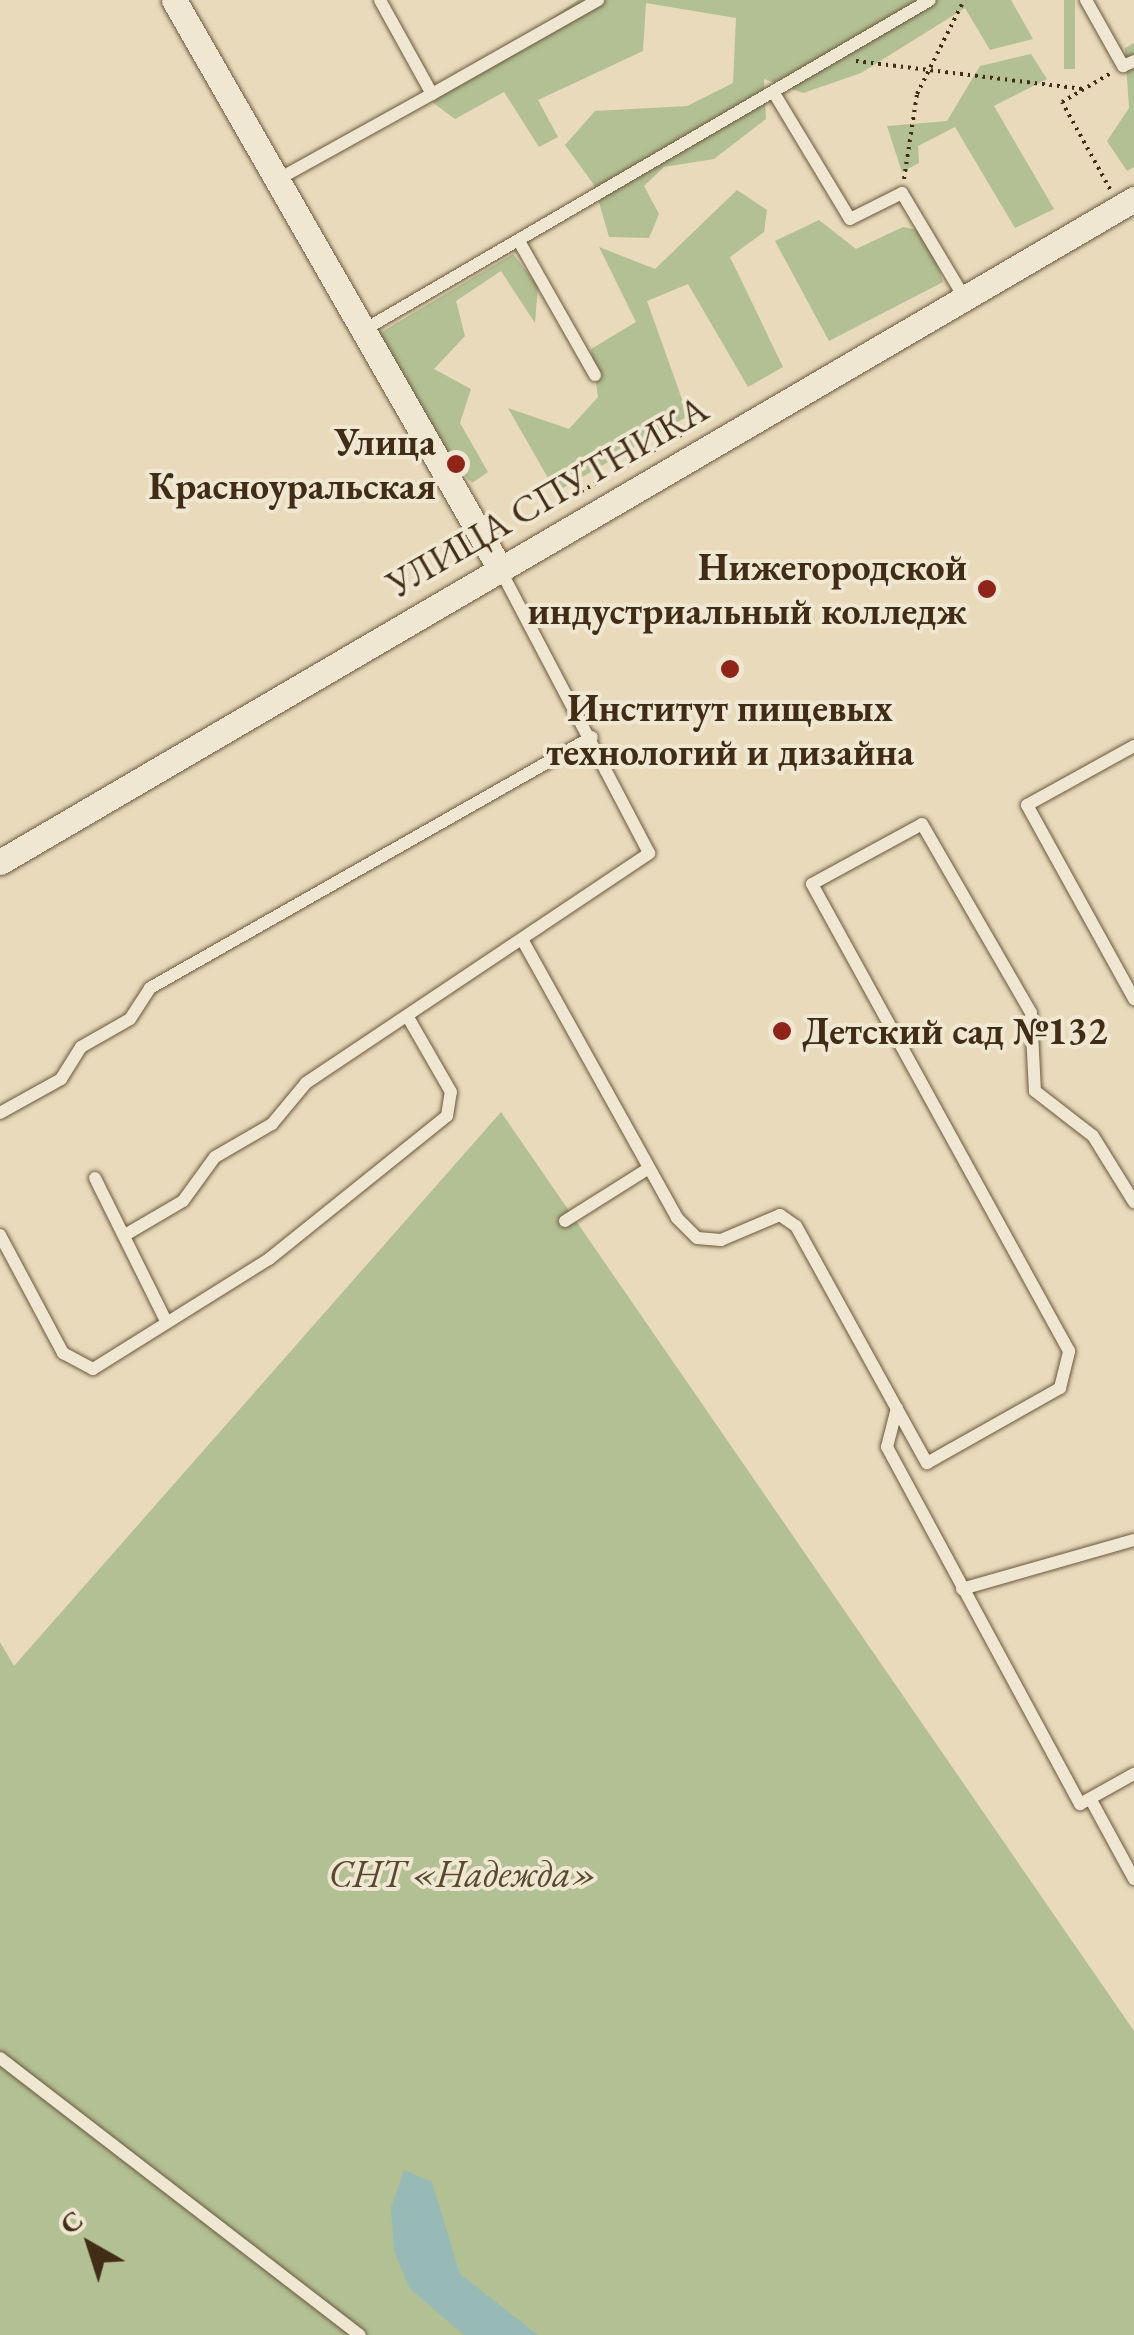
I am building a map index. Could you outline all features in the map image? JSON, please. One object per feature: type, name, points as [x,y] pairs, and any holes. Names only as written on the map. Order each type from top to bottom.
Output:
[{"type":"street","points":[[174,0],[360,332],[498,567]]},
{"type":"street","name":"УЛИЦА СПУТНИКА","points":[[0,862],[964,297],[1123,196]]},
{"type":"lane","points":[[380,0],[432,94]]},
{"type":"lane","points":[[275,181],[598,0]]},
{"type":"lane","points":[[360,332],[520,244],[930,0]]},
{"type":"lane","points":[[1086,0],[1129,63]]},
{"type":"lane","points":[[774,93],[850,219],[902,193],[964,297]]},
{"type":"lane","points":[[520,244],[595,375]]},
{"type":"lane","points":[[125,1235],[182,1201],[215,1157],[272,1124],[306,1083],[409,1020],[649,853],[592,737],[498,567]]},
{"type":"lane","points":[[0,1113],[61,1079],[81,1047],[130,1019],[150,988],[592,737]]},
{"type":"lane","points":[[1132,750],[1027,805],[1134,999]]},
{"type":"lane","points":[[522,941],[649,1168],[697,1238],[721,1240],[780,1215],[796,1226],[927,1463],[1060,1388],[1069,1351],[812,884],[922,824],[1031,1013],[1035,1091],[1093,1136],[1134,1202]]},
{"type":"lane","points":[[0,1235],[75,1365],[92,1369],[269,1259],[448,1116],[451,1092],[409,1020]]},
{"type":"lane","points":[[565,1221],[649,1168]]},
{"type":"lane","points":[[94,1178],[166,1321]]},
{"type":"lane","points":[[897,1408],[888,1447],[1080,1804],[1134,1774]]},
{"type":"lane","points":[[962,1590],[1134,1540]]},
{"type":"lane","points":[[1091,1800],[1134,1879]]},
{"type":"lane","points":[[0,2058],[360,2335]]},
{"type":"path","points":[[902,193],[927,70],[964,0]]},
{"type":"path","points":[[832,58],[1083,89]]},
{"type":"path","points":[[1123,196],[1062,102],[1129,63]]},
{"type":"green space","points":[[578,0],[1011,0],[1033,39],[990,50],[965,8],[861,73],[803,93],[764,79],[766,119],[714,159],[664,167],[644,186],[659,214],[649,238],[609,237],[594,185],[565,145],[595,111],[687,106],[733,83],[736,18],[646,3],[643,51],[538,100],[558,137],[539,147],[504,92],[455,119],[432,102]]},
{"type":"green space","points":[[1064,0],[1075,0],[1075,69],[1064,69]]},
{"type":"green space","points":[[1134,43],[1134,167],[1127,171],[1107,141],[1129,108],[1125,48]]},
{"type":"green space","points":[[1031,54],[1047,79],[994,106],[1054,209],[1015,228],[955,127],[918,146],[919,163],[902,172],[887,126],[947,121],[980,66]]},
{"type":"green space","points":[[737,190],[767,210],[764,232],[730,257],[783,367],[748,387],[688,284],[647,301],[688,416],[556,492],[508,408],[569,429],[598,397],[591,349],[636,322],[599,247],[655,269]]},
{"type":"green space","points":[[819,220],[856,249],[903,227],[927,232],[943,282],[829,341],[775,241]]},
{"type":"green space","points":[[513,254],[538,286],[535,323],[501,271],[456,301],[465,336],[434,369],[471,389],[460,423],[488,472],[472,483],[423,432],[373,337]]},
{"type":"green space","name":"СНТ «Надежда»","points":[[501,1112],[1134,2031],[1134,2335],[0,2335],[0,1642],[14,1666]]},
{"type":"water","points":[[404,2170],[432,2182],[460,2274],[538,2335],[464,2335],[410,2289],[394,2251],[391,2207]]},
{"type":"place","name":"Улица Красноуральская","points":[[456,464]]},
{"type":"place","name":"Нижегородской индустриальный колледж","points":[[987,589]]},
{"type":"place","name":"Институт пищевых технологий и дизайна","points":[[730,669]]},
{"type":"place","name":"Детский сад №132","points":[[782,1031]]}]
